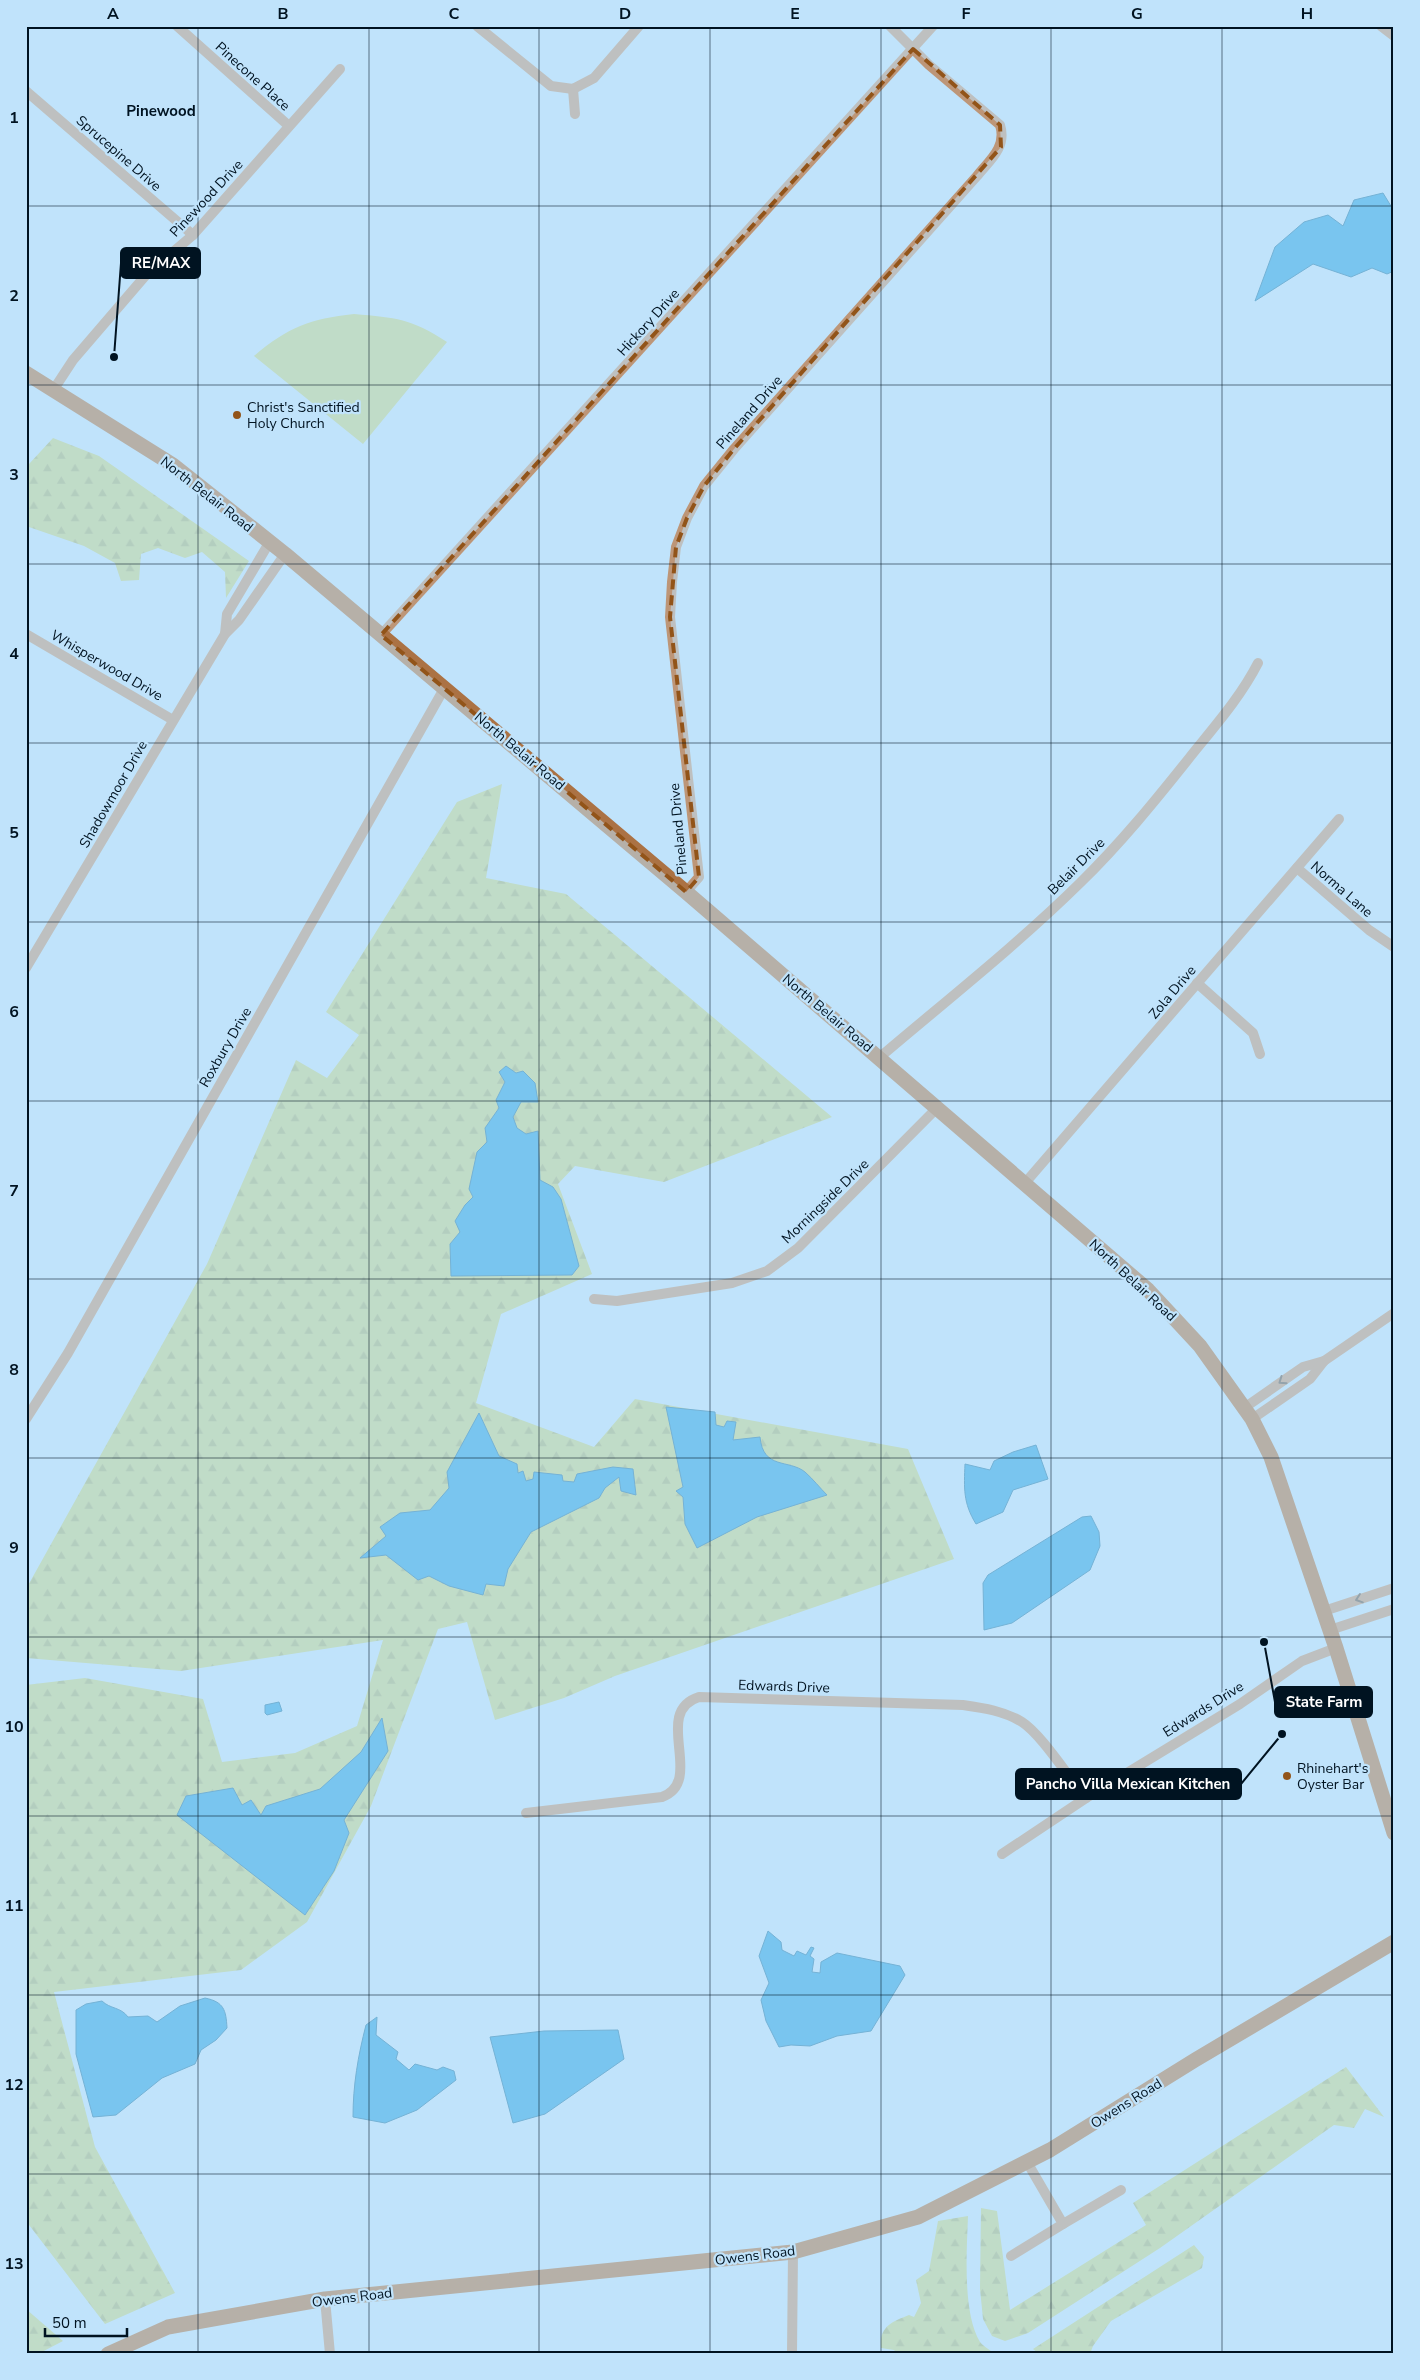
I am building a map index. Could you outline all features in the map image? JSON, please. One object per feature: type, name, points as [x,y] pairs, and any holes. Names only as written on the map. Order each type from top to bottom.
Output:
[{"type":"main road","name":"North Belair Road","points":[[26,373],[173,465],[285,554],[880,1057],[1148,1290],[1200,1346],[1248,1414],[1271,1457],[1324,1611],[1394,1833]]},
{"type":"main road","name":"Owens Road","points":[[108,2354],[168,2327],[325,2299],[793,2252],[918,2217],[1050,2150],[1195,2060],[1394,1942]]},
{"type":"street","name":"Pinecone Place","points":[[177,26],[289,126]]},
{"type":"street","points":[[476,26],[551,86],[573,90],[594,78],[639,26]]},
{"type":"street","name":"Pineland Drive","points":[[686,892],[699,877],[670,617],[676,547],[687,518],[704,486],[734,449],[1001,147],[1003,135],[1000,125],[913,49],[890,26]]},
{"type":"street","name":"Hickory Drive","points":[[381,635],[933,26]]},
{"type":"street","points":[[1381,26],[1394,36]]},
{"type":"street","name":"Pinewood Drive","points":[[54,389],[73,360],[146,275],[193,236],[340,70]]},
{"type":"street","points":[[573,90],[575,114]]},
{"type":"street","name":"Sprucepine Drive","points":[[26,91],[193,236]]},
{"type":"street","name":"Shadowmoor Drive","points":[[224,634],[227,614],[270,543]]},
{"type":"street","name":"Shadowmoor Drive","points":[[26,968],[224,634],[239,620],[285,554]]},
{"type":"street","points":[[243,587],[256,596]]},
{"type":"street","name":"Whisperwood Drive","points":[[26,634],[173,720]]},
{"type":"street","name":"Belair Drive","points":[[880,1057],[1021,938],[1124,837],[1246,687],[1258,663]]},
{"type":"street","name":"Roxbury Drive","points":[[26,1419],[68,1353],[444,687]]},
{"type":"street","name":"Zola Drive","points":[[1025,1183],[1339,819]]},
{"type":"street","name":"Norma Lane","points":[[1297,868],[1369,930],[1394,947]]},
{"type":"street","points":[[1197,983],[1253,1033],[1260,1054]]},
{"type":"street","name":"Morningside Drive","points":[[594,1299],[618,1301],[732,1283],[767,1271],[798,1248],[938,1107]]},
{"type":"street","points":[[1248,1414],[1303,1367],[1324,1361],[1394,1313]]},
{"type":"street","points":[[1324,1611],[1394,1588]]},
{"type":"street","points":[[1330,1630],[1394,1609]]},
{"type":"street","name":"Edwards Drive","points":[[1002,1854],[1086,1798],[1240,1704],[1302,1661],[1336,1648]]},
{"type":"street","name":"Edwards Drive","points":[[526,1813],[662,1797],[671,1794],[678,1786],[680,1776],[678,1717],[681,1707],[689,1700],[698,1697],[963,1705],[984,1708],[1007,1714],[1023,1723],[1037,1735],[1086,1798]]},
{"type":"street","points":[[1027,2162],[1063,2224]]},
{"type":"street","points":[[1011,2256],[1121,2190]]},
{"type":"street","points":[[792,2354],[793,2252]]},
{"type":"street","points":[[325,2299],[330,2354]]},
{"type":"highlighted area","points":[[913,49],[1000,125],[1001,147],[734,449],[704,486],[687,518],[676,547],[670,617],[699,877],[686,892],[381,635]]},
{"type":"green space","points":[[354,314],[393,318],[413,324],[447,342],[363,444],[254,356],[278,338],[300,326]]},
{"type":"green space","points":[[53,438],[99,456],[249,561],[226,598],[225,572],[202,552],[185,558],[158,548],[141,554],[139,580],[121,581],[115,563],[84,546],[26,526],[26,462],[29,464]]},
{"type":"green space","points":[[502,784],[486,878],[566,894],[832,1117],[664,1182],[575,1166],[558,1184],[592,1274],[501,1314],[476,1403],[594,1447],[635,1399],[908,1449],[954,1559],[615,1676],[564,1698],[495,1720],[467,1622],[438,1629],[371,1806],[307,1922],[241,1970],[54,1992],[95,2147],[175,2293],[105,2324],[26,2221],[26,1685],[85,1678],[203,1699],[222,1762],[295,1753],[357,1726],[383,1640],[181,1671],[26,1658],[26,1589],[207,1264],[296,1060],[327,1078],[359,1035],[326,1012],[457,802]]},
{"type":"green space","points":[[1346,2067],[1384,2117],[1365,2109],[1354,2128],[1334,2125],[1160,2248],[1028,2333],[1005,2341],[992,2336],[983,2319],[980,2289],[981,2208],[997,2211],[1010,2310],[1146,2225],[1133,2203]]},
{"type":"green space","points":[[968,2216],[967,2280],[970,2314],[980,2342],[995,2354],[898,2354],[894,2350],[881,2348],[884,2330],[897,2320],[909,2315],[914,2317],[921,2303],[916,2280],[929,2271],[938,2221]]},
{"type":"green space","points":[[1194,2245],[1204,2257],[1202,2268],[1111,2321],[1093,2346],[1090,2354],[1039,2354],[1033,2349]]},
{"type":"green space","points":[[26,2309],[63,2341],[38,2354],[26,2354]]},
{"type":"water","points":[[1383,193],[1394,211],[1394,271],[1387,274],[1372,268],[1351,277],[1313,264],[1255,301],[1275,247],[1304,222],[1328,215],[1343,226],[1354,200]]},
{"type":"water","points":[[506,1066],[516,1073],[523,1071],[535,1083],[538,1102],[521,1102],[513,1117],[517,1128],[526,1134],[538,1131],[540,1180],[553,1187],[561,1199],[579,1266],[572,1275],[451,1276],[450,1244],[460,1232],[455,1221],[465,1205],[473,1197],[469,1189],[477,1152],[487,1142],[485,1128],[499,1108],[496,1100],[505,1082],[499,1072]]},
{"type":"water","points":[[666,1407],[715,1412],[716,1425],[724,1427],[727,1421],[736,1422],[733,1440],[760,1437],[766,1455],[778,1462],[799,1468],[827,1495],[757,1517],[697,1548],[685,1524],[683,1497],[676,1491],[683,1487]]},
{"type":"water","points":[[479,1413],[499,1456],[517,1464],[518,1473],[523,1471],[526,1481],[533,1479],[534,1472],[562,1475],[563,1481],[574,1482],[577,1474],[613,1467],[633,1469],[636,1495],[621,1491],[619,1477],[605,1488],[599,1498],[531,1532],[508,1569],[504,1586],[486,1584],[483,1595],[449,1586],[429,1576],[418,1580],[386,1555],[360,1558],[386,1536],[380,1527],[400,1513],[430,1510],[449,1488],[447,1472]]},
{"type":"water","points":[[1036,1445],[1048,1479],[1013,1490],[1003,1512],[976,1524],[965,1495],[965,1464],[990,1470],[994,1461],[1013,1452]]},
{"type":"water","points":[[1091,1516],[1099,1532],[1100,1546],[1090,1570],[1012,1623],[984,1630],[983,1583],[988,1575],[1082,1517]]},
{"type":"water","points":[[279,1702],[282,1711],[267,1715],[265,1713],[265,1705]]},
{"type":"water","points":[[382,1718],[388,1751],[344,1820],[349,1833],[334,1871],[305,1915],[177,1815],[186,1796],[233,1788],[242,1805],[251,1800],[261,1815],[266,1806],[320,1789],[361,1752]]},
{"type":"water","points":[[768,1931],[781,1942],[782,1950],[794,1956],[797,1951],[806,1955],[811,1947],[814,1948],[810,1956],[814,1959],[812,1972],[820,1973],[821,1962],[837,1953],[900,1966],[905,1975],[871,2031],[837,2036],[810,2046],[791,2045],[779,2047],[766,2021],[761,2000],[769,1983],[759,1956]]},
{"type":"water","points":[[205,1998],[216,2002],[223,2008],[227,2028],[216,2040],[201,2050],[195,2064],[162,2078],[116,2115],[93,2117],[76,2054],[76,2010],[86,2004],[102,2001],[122,2011],[128,2017],[148,2016],[157,2022],[180,2006]]},
{"type":"water","points":[[377,2017],[376,2035],[398,2052],[396,2059],[409,2070],[415,2064],[437,2070],[443,2067],[454,2071],[456,2080],[417,2110],[385,2123],[353,2117],[355,2082],[363,2037],[366,2025]]},
{"type":"water","points":[[618,2030],[624,2059],[545,2114],[513,2123],[490,2037],[544,2031]]},
{"type":"place","name":"RE/MAX","points":[[114,357]]},
{"type":"place","name":"Christ's Sanctified Holy Church","points":[[237,415]]},
{"type":"place","name":"State Farm","points":[[1264,1642]]},
{"type":"place","name":"Pancho Villa Mexican Kitchen","points":[[1282,1734]]},
{"type":"place","name":"Rhinehart's Oyster Bar","points":[[1287,1776]]},
{"type":"district","name":"Pinewood","points":[[161,111]]}]
